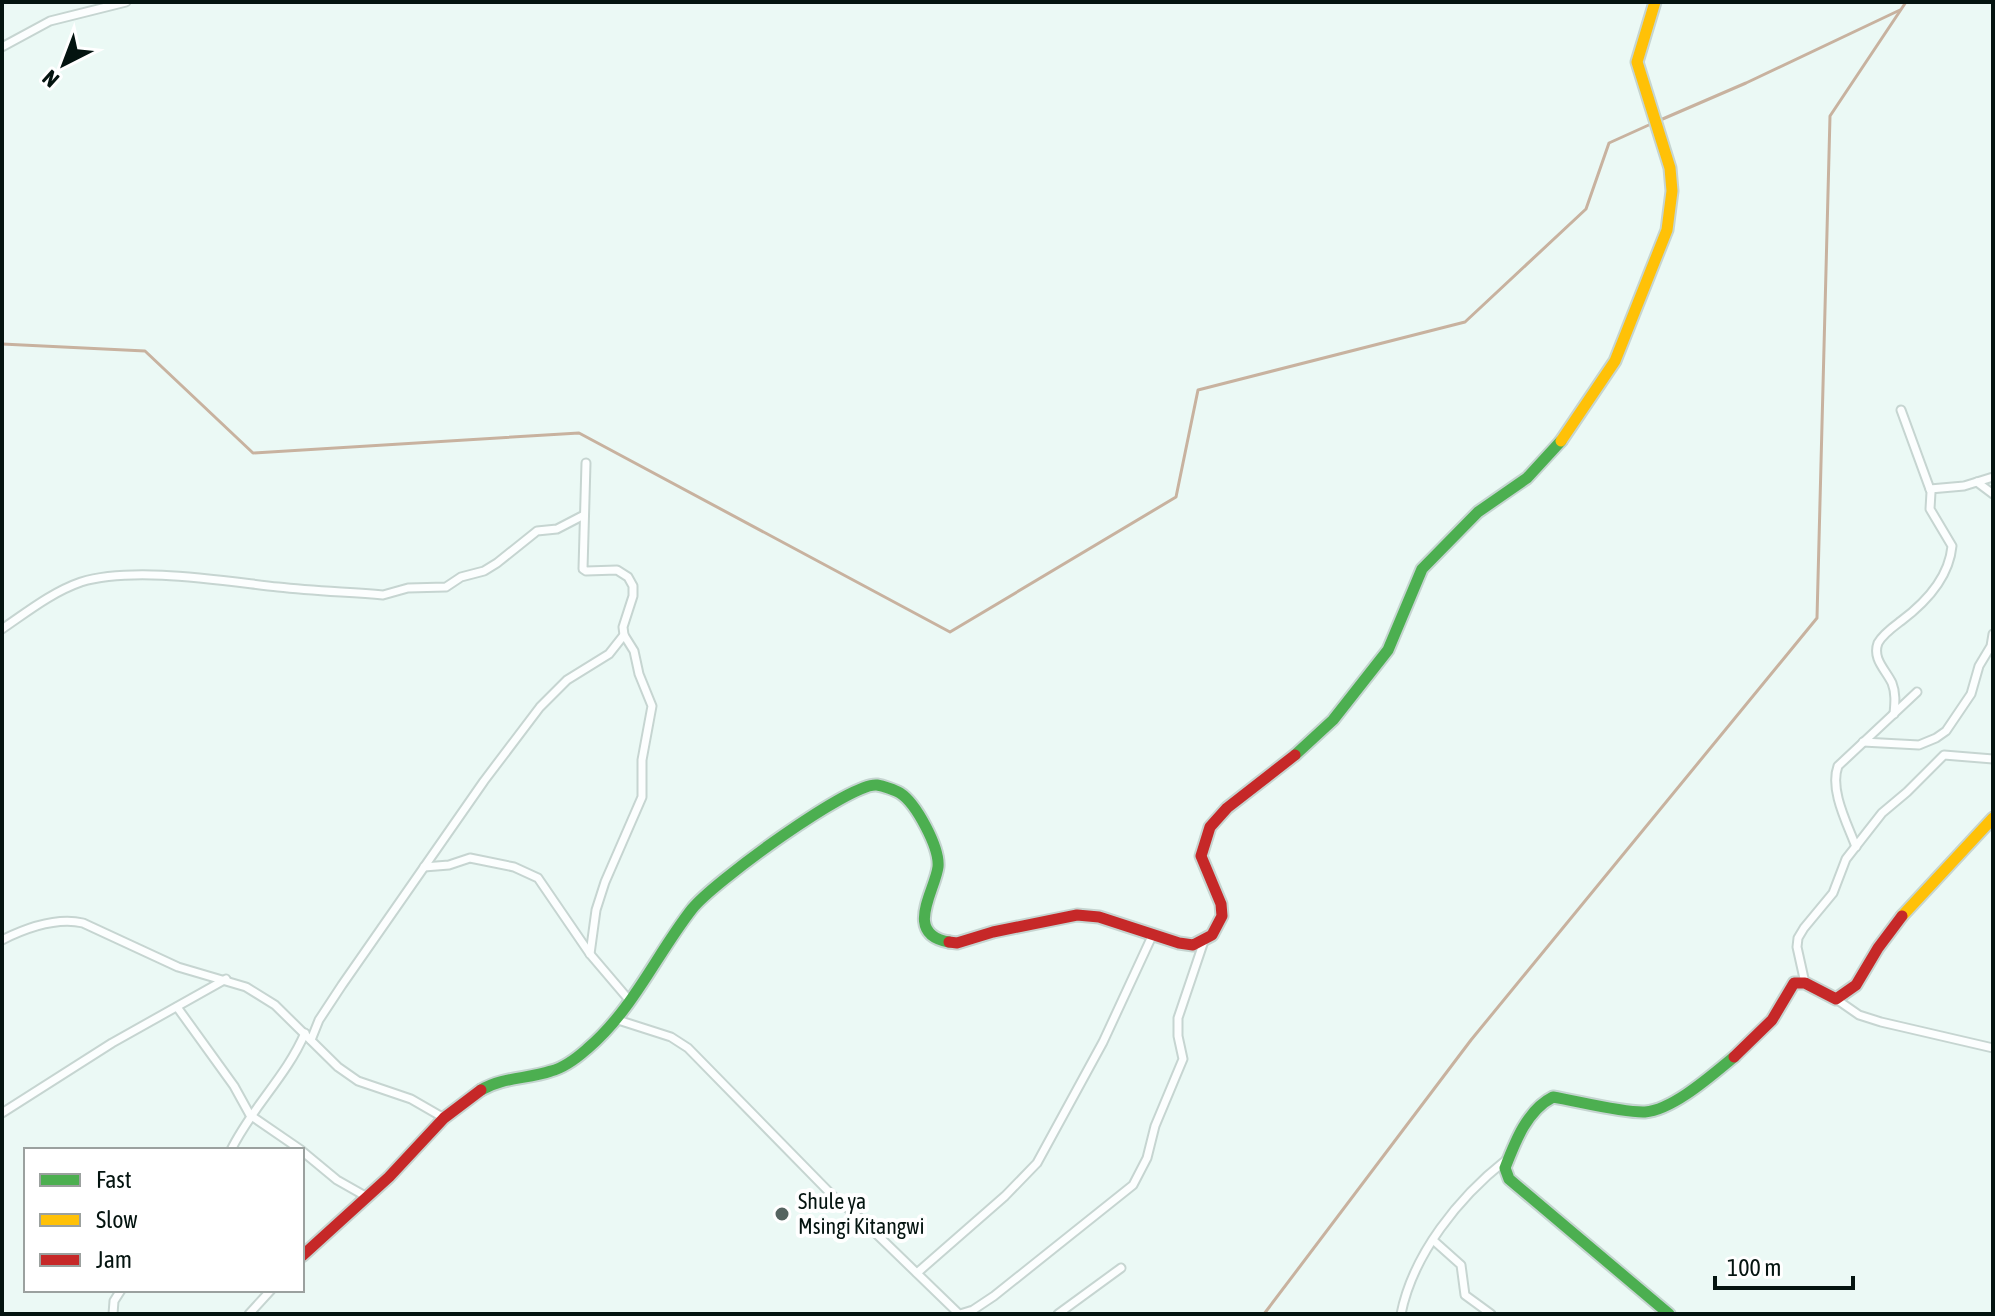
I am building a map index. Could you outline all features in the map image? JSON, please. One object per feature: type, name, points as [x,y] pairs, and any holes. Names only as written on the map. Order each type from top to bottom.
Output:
[{"type":"street","points":[[2,47],[50,21],[126,2]]},
{"type":"street","points":[[304,1254],[367,1197],[444,1118],[485,1087],[504,1080],[553,1071],[585,1051],[618,1020],[694,906],[766,848],[826,807],[864,786],[878,785],[900,793],[917,812],[933,843],[938,869],[924,915],[927,928],[939,940],[957,943],[993,932],[1077,915],[1099,917],[1179,943],[1193,945],[1212,935],[1222,916],[1221,904],[1201,856],[1210,827],[1227,808],[1284,765],[1333,720],[1388,650],[1422,569],[1478,512],[1527,478],[1554,451],[1615,361],[1669,220],[1672,191],[1670,168],[1637,62],[1655,2]]},
{"type":"street","points":[[1894,714],[1896,698],[1892,683],[1877,657],[1878,644],[1891,628],[1931,595],[1949,564],[1952,546],[1930,509],[1930,489],[1901,410]]},
{"type":"street","points":[[586,463],[583,569],[617,570],[628,577],[633,586],[623,627],[624,635],[634,651],[639,674],[652,706],[642,760],[642,797],[605,882],[596,910],[590,954]]},
{"type":"street","points":[[1930,489],[1964,486],[1993,477]]},
{"type":"street","points":[[1977,482],[1993,494]]},
{"type":"street","points":[[2,629],[37,604],[64,590],[82,582],[109,577],[207,579],[383,595],[408,588],[446,587],[461,577],[484,571],[497,563],[537,531],[557,529],[584,515]]},
{"type":"street","points":[[1863,742],[1919,745],[1946,731],[1971,694],[1993,634]]},
{"type":"street","points":[[232,1148],[250,1115],[287,1069],[484,781],[540,707],[567,680],[609,654],[624,635]]},
{"type":"street","points":[[1856,847],[1841,805],[1835,774],[1846,757],[1917,692]]},
{"type":"street","points":[[1805,983],[1798,938],[1833,893],[1840,870],[1882,813],[1944,755],[1993,759]]},
{"type":"street","points":[[1836,999],[1855,989],[1888,932],[1993,818]]},
{"type":"street","points":[[424,867],[449,865],[470,858],[497,862],[529,873],[544,886],[590,954],[630,1001]]},
{"type":"street","points":[[2,940],[34,927],[68,919],[178,967],[246,987],[275,1005],[338,1067],[358,1081],[411,1099],[444,1118]]},
{"type":"street","points":[[917,1273],[1005,1196],[1037,1163],[1103,1042],[1153,934]]},
{"type":"street","points":[[618,1020],[671,1037],[688,1048],[828,1191],[959,1314],[973,1310],[994,1296],[1125,1192],[1140,1175],[1155,1126],[1183,1059],[1178,1018],[1204,941]]},
{"type":"street","points":[[2,1113],[58,1075],[226,979]]},
{"type":"street","points":[[1669,1314],[1515,1186],[1505,1174],[1508,1159],[1521,1132],[1547,1099],[1553,1097],[1644,1112],[1662,1108],[1768,1025],[1776,1016],[1791,985],[1797,982],[1805,983],[1870,1019],[1993,1048]]},
{"type":"street","points":[[177,1007],[234,1086],[250,1115],[299,1148]]},
{"type":"street","points":[[304,1152],[337,1180],[367,1197]]},
{"type":"street","points":[[1401,1314],[1412,1276],[1433,1240],[1476,1188],[1508,1159]]},
{"type":"street","points":[[1433,1240],[1461,1265],[1465,1295],[1491,1314]]},
{"type":"street","points":[[1058,1314],[1121,1268]]},
{"type":"street","points":[[113,1314],[114,1301],[120,1292]]},
{"type":"street","points":[[249,1314],[269,1292]]},
{"type":"waterway","points":[[1264,1314],[1471,1040],[1817,618],[1830,116],[1906,2]]},
{"type":"waterway","points":[[1658,121],[1900,10]]},
{"type":"waterway","points":[[2,344],[145,351],[253,453],[579,433],[950,632],[1176,497],[1198,390],[1465,322],[1586,209],[1609,143],[1651,124]]},
{"type":"traffic: fast","points":[[1295,755],[1333,720],[1388,650],[1422,569],[1478,512],[1527,478],[1561,441]]},
{"type":"traffic: fast","points":[[481,1090],[556,1070],[579,1055],[618,1017],[679,927],[704,896],[782,836],[862,788],[877,785],[900,793],[913,806],[926,827],[938,867],[925,910],[925,921],[927,930],[949,942]]},
{"type":"traffic: fast","points":[[1669,1314],[1509,1179],[1505,1168],[1529,1118],[1553,1097],[1625,1111],[1656,1110],[1692,1090],[1734,1057]]},
{"type":"traffic: slow","points":[[1561,441],[1615,361],[1667,230],[1672,191],[1670,168],[1637,62],[1655,2]]},
{"type":"traffic: slow","points":[[1902,916],[1993,818]]},
{"type":"traffic: jam","points":[[949,942],[957,943],[993,932],[1077,915],[1099,917],[1179,943],[1193,945],[1212,935],[1222,916],[1221,904],[1201,856],[1210,827],[1227,808],[1295,755]]},
{"type":"traffic: jam","points":[[1734,1057],[1772,1020],[1794,983],[1805,983],[1836,999],[1856,985],[1902,916]]},
{"type":"traffic: jam","points":[[304,1254],[389,1177],[444,1118],[481,1090]]},
{"type":"place","name":"Shule ya Msingi Kitangwi","points":[[782,1214]]}]
